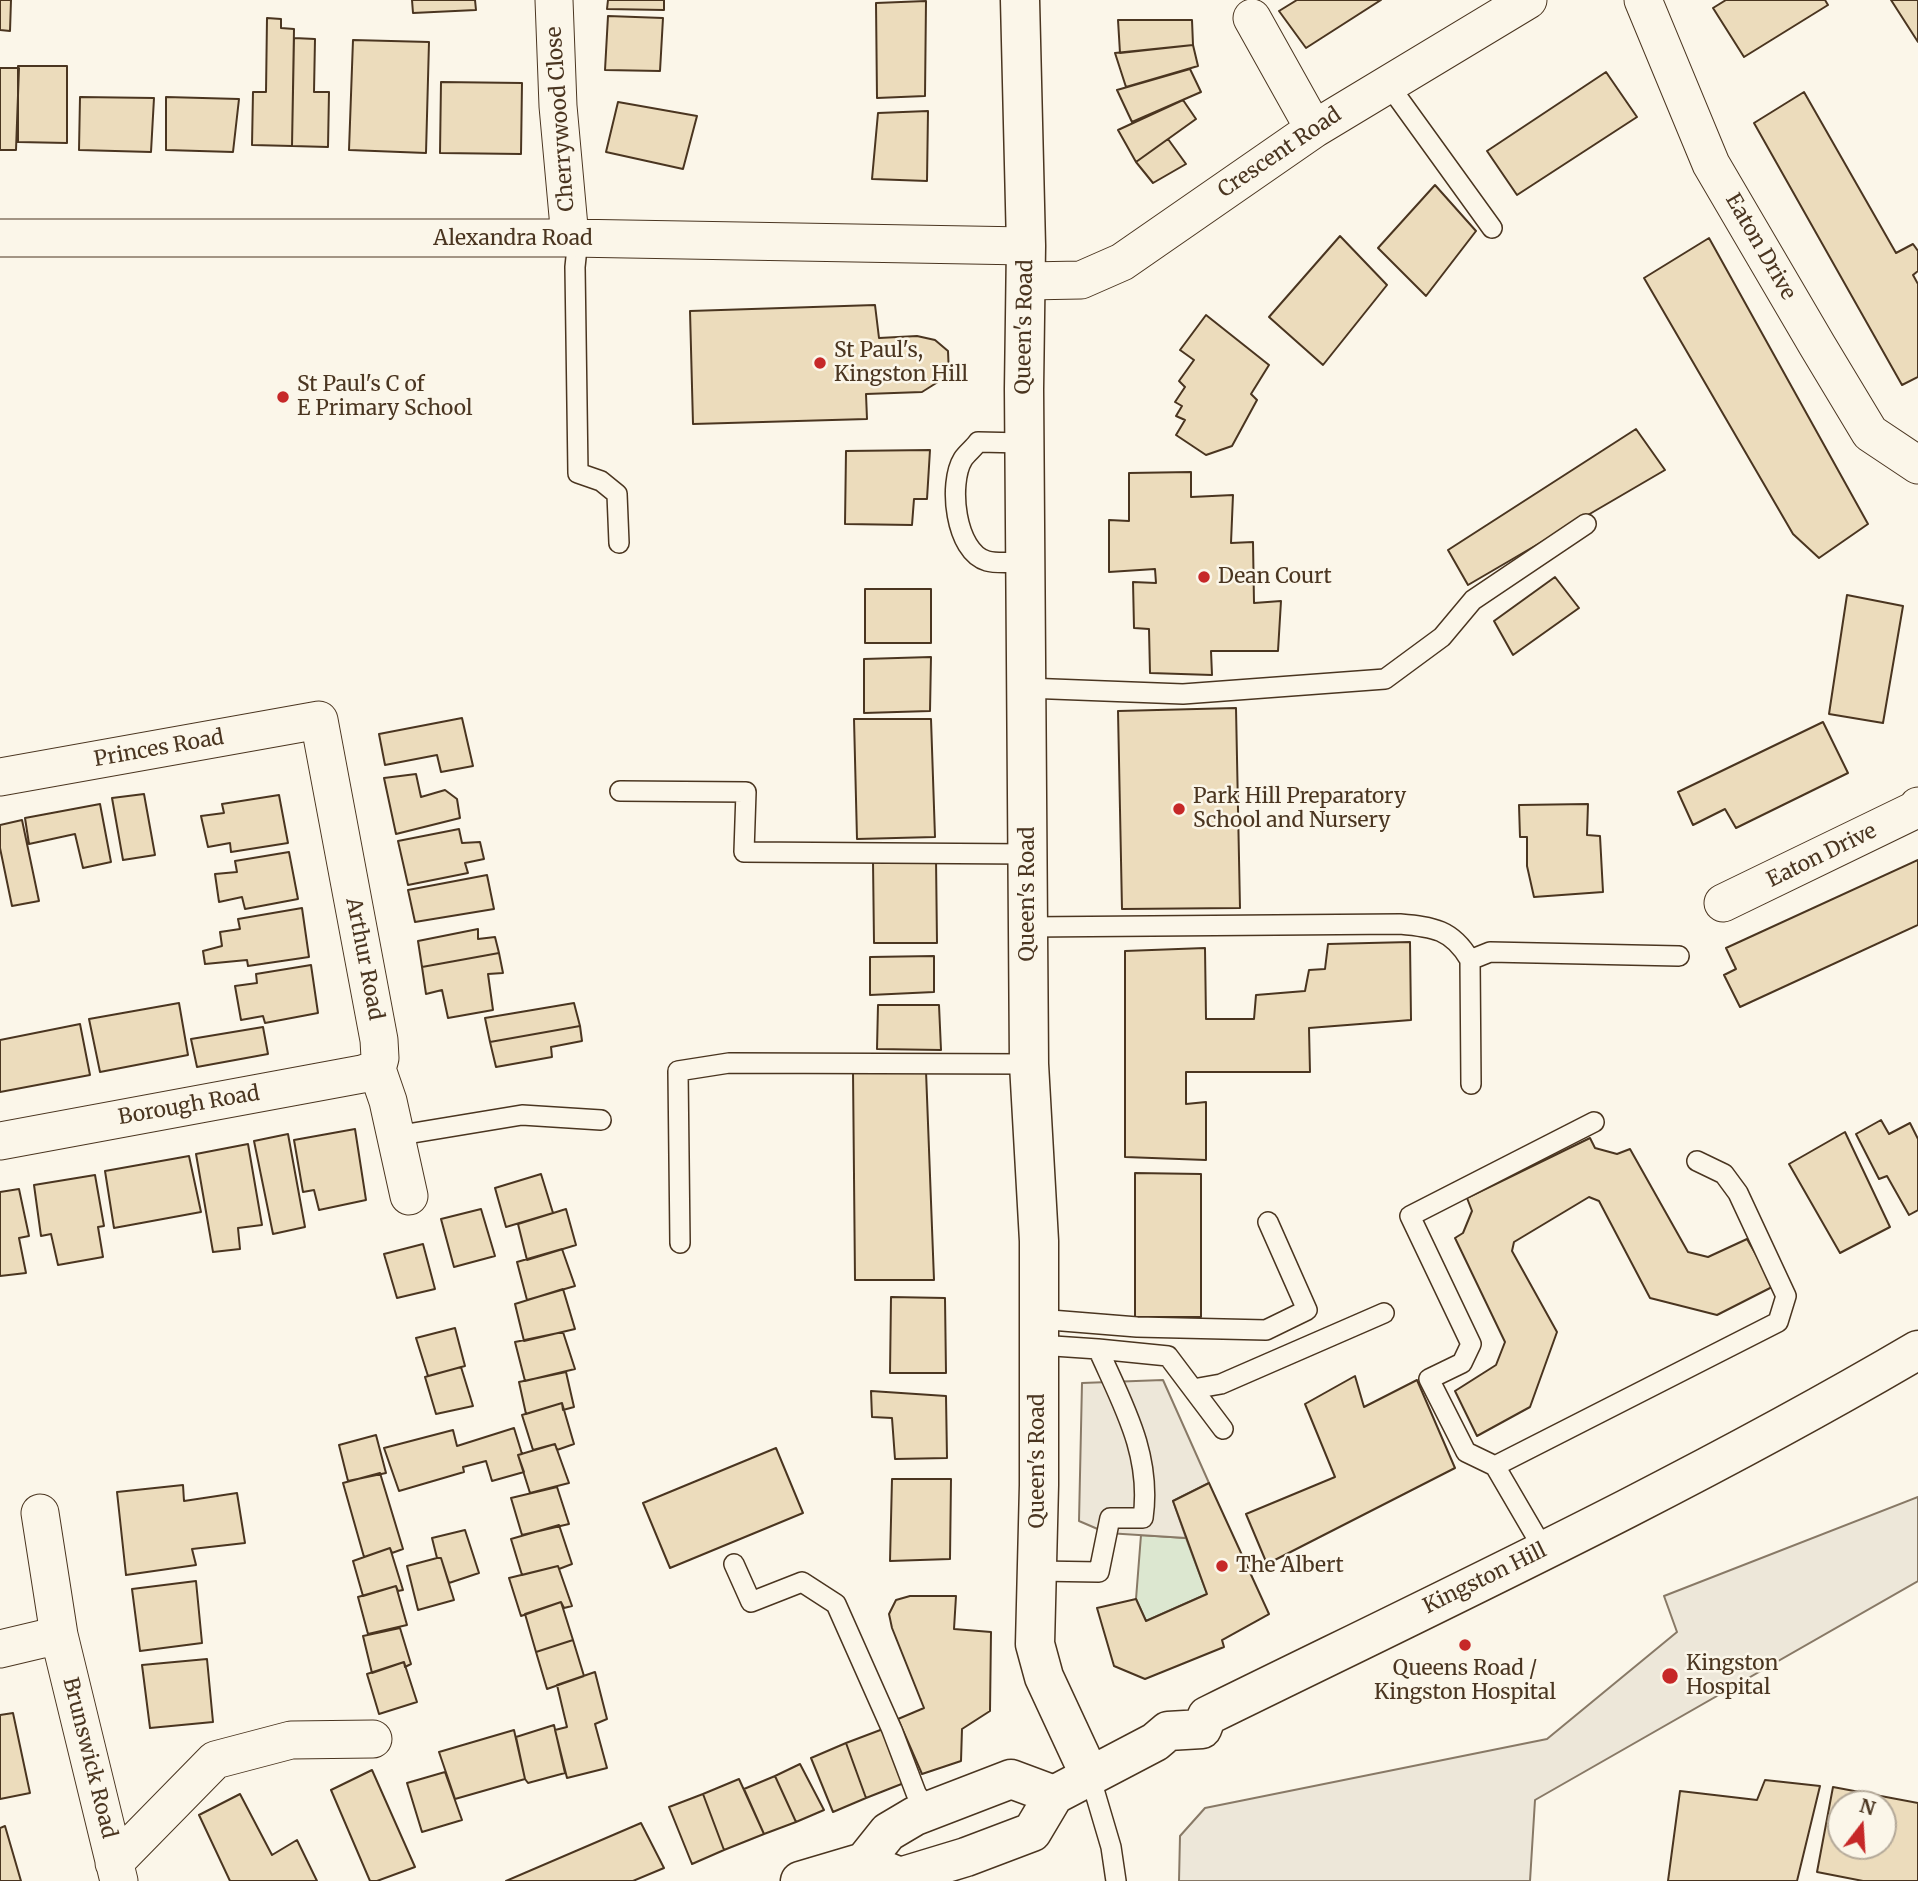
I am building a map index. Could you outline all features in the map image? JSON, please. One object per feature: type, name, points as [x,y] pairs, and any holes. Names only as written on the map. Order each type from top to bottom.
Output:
[{"type":"main road","name":"Queen's Road","points":[[1020,0],[1027,264],[1024,443],[1029,1064],[1039,1241],[1035,1644],[1044,1677],[1090,1776]]},
{"type":"main road","name":"Kingston Hill","points":[[1054,1795],[1155,1742],[1168,1731],[1202,1729],[1204,1721],[1211,1714],[1544,1550],[1838,1396],[1918,1350]]},
{"type":"main road","points":[[800,1881],[864,1863],[888,1832],[928,1811],[1011,1779],[1054,1795],[1032,1832],[966,1857],[900,1877],[864,1863]]},
{"type":"street","name":"Cherrywood Close","points":[[554,0],[558,106],[574,238]]},
{"type":"street","name":"Crescent Road","points":[[1027,264],[1081,280],[1122,262],[1314,129],[1528,0]]},
{"type":"street","name":"Eaton Drive","points":[[1643,0],[1711,163],[1811,334],[1870,433],[1918,465]]},
{"type":"street","points":[[1252,18],[1314,129]]},
{"type":"street","name":"Alexandra Road","points":[[0,238],[574,238],[1027,264]]},
{"type":"street","name":"Princes Road","points":[[0,778],[319,720]]},
{"type":"street","name":"Arthur Road","points":[[319,720],[379,1040],[380,1058],[377,1069],[388,1101],[409,1196]]},
{"type":"street","name":"Eaton Drive","points":[[1723,903],[1915,810],[1918,806]]},
{"type":"street","name":"Borough Road","points":[[0,1141],[377,1069]]},
{"type":"street","name":"Brunswick Road","points":[[40,1513],[59,1635],[117,1872]]},
{"type":"street","points":[[0,1650],[59,1635]]},
{"type":"street","points":[[117,1872],[215,1760],[291,1740],[373,1739]]},
{"type":"lane","points":[[1388,84],[1492,228]]},
{"type":"lane","points":[[574,238],[578,473],[601,481],[617,494],[619,543]]},
{"type":"lane","points":[[1024,443],[978,442],[963,460],[955,484],[960,532],[972,553],[986,561],[1025,562]]},
{"type":"lane","points":[[1026,688],[1183,694],[1385,679],[1442,637],[1473,600],[1586,524]]},
{"type":"lane","points":[[620,791],[746,792],[744,852],[1028,853]]},
{"type":"lane","points":[[1028,927],[1400,923],[1430,927],[1460,942],[1470,960],[1471,1084]]},
{"type":"lane","points":[[1470,960],[1490,952],[1679,956]]},
{"type":"lane","points":[[680,1243],[678,1071],[729,1063],[1029,1064]]},
{"type":"lane","points":[[395,1136],[522,1115],[601,1120]]},
{"type":"lane","points":[[1544,1550],[1496,1466],[1466,1452],[1429,1379],[1462,1363],[1471,1344],[1410,1216],[1594,1122]]},
{"type":"lane","points":[[1496,1466],[1778,1322],[1786,1296],[1738,1193],[1724,1174],[1697,1161]]},
{"type":"lane","points":[[1039,1332],[1136,1327],[1266,1330],[1307,1310],[1268,1222]]},
{"type":"lane","points":[[1193,1389],[1221,1384],[1384,1312]]},
{"type":"lane","points":[[1039,1332],[1098,1349],[1168,1356],[1223,1429]]},
{"type":"lane","points":[[1037,1571],[1099,1572],[1110,1518],[1143,1518],[1147,1493],[1138,1438],[1098,1349]]},
{"type":"lane","points":[[734,1564],[751,1602],[802,1582],[836,1604],[892,1730],[916,1793],[928,1811]]},
{"type":"lane","points":[[1090,1776],[1111,1847],[1116,1881]]},
{"type":"green space","points":[[1141,1535],[1186,1538],[1207,1594],[1146,1621],[1136,1599]]},
{"type":"shaded area","points":[[1163,1380],[1209,1483],[1173,1501],[1186,1538],[1107,1533],[1079,1521],[1082,1383]]},
{"type":"shaded area","points":[[1918,1497],[1918,1581],[1535,1800],[1530,1881],[1179,1881],[1180,1836],[1205,1808],[1547,1739],[1677,1632],[1664,1596]]},
{"type":"building","points":[[0,0],[11,0],[10,31],[0,30]]},
{"type":"building","points":[[412,0],[475,0],[476,10],[413,13]]},
{"type":"building","points":[[608,0],[664,0],[664,10],[607,9]]},
{"type":"building","points":[[1297,0],[1381,0],[1306,48],[1279,11]]},
{"type":"building","points":[[1726,0],[1825,0],[1828,5],[1744,57],[1713,8]]},
{"type":"building","points":[[1891,0],[1918,0],[1918,42]]},
{"type":"building","points":[[926,1],[925,96],[877,98],[876,3]]},
{"type":"building","points":[[608,16],[663,18],[660,71],[605,70]]},
{"type":"building","points":[[267,18],[281,19],[281,28],[294,29],[292,146],[252,145],[253,92],[266,92]]},
{"type":"building","points":[[1118,20],[1192,20],[1193,45],[1120,53]]},
{"type":"building","points":[[294,38],[315,39],[314,92],[329,92],[328,147],[292,146]]},
{"type":"building","points":[[353,40],[429,42],[426,153],[349,150]]},
{"type":"building","points":[[1193,45],[1198,66],[1126,87],[1115,53]]},
{"type":"building","points":[[18,66],[67,66],[67,143],[18,142]]},
{"type":"building","points":[[0,68],[19,68],[16,150],[0,150]]},
{"type":"building","points":[[1190,69],[1201,92],[1132,122],[1117,90]]},
{"type":"building","points":[[1606,72],[1637,117],[1517,195],[1487,151]]},
{"type":"building","points":[[441,82],[522,83],[521,154],[440,153]]},
{"type":"building","points":[[1804,92],[1896,253],[1913,244],[1918,251],[1918,271],[1913,275],[1918,284],[1918,377],[1902,385],[1754,123]]},
{"type":"building","points":[[80,97],[154,98],[151,152],[79,150]]},
{"type":"building","points":[[166,97],[239,99],[233,152],[166,150]]},
{"type":"building","points":[[1183,100],[1196,119],[1136,162],[1118,130]]},
{"type":"building","points":[[618,102],[697,116],[683,169],[606,152]]},
{"type":"building","points":[[928,111],[927,181],[872,179],[878,113]]},
{"type":"building","points":[[1168,139],[1186,164],[1153,183],[1136,162]]},
{"type":"building","points":[[1435,185],[1476,231],[1426,296],[1378,248]]},
{"type":"building","points":[[1340,236],[1387,285],[1323,365],[1269,317]]},
{"type":"building","points":[[1709,238],[1868,524],[1819,558],[1793,534],[1644,278]]},
{"type":"building","name":"St Paul's, Kingston Hill","points":[[875,305],[879,338],[917,336],[935,340],[948,351],[949,375],[922,392],[866,394],[867,419],[693,424],[690,311]]},
{"type":"building","points":[[1206,315],[1269,365],[1251,394],[1257,400],[1232,446],[1206,455],[1176,435],[1185,420],[1176,416],[1182,406],[1175,402],[1185,387],[1179,381],[1194,360],[1180,350]]},
{"type":"building","points":[[1636,429],[1665,470],[1468,585],[1448,550]]},
{"type":"building","points":[[930,450],[927,499],[914,499],[912,525],[845,524],[846,451]]},
{"type":"building","name":"Dean Court","points":[[1191,472],[1191,497],[1233,495],[1231,543],[1253,542],[1254,603],[1281,601],[1278,651],[1211,651],[1212,675],[1150,673],[1149,629],[1134,628],[1133,582],[1156,583],[1155,569],[1109,572],[1109,520],[1129,521],[1129,473]]},
{"type":"building","points":[[1555,577],[1579,608],[1513,655],[1494,621]]},
{"type":"building","points":[[865,589],[931,589],[931,643],[865,643]]},
{"type":"building","points":[[1847,595],[1903,606],[1883,723],[1829,714]]},
{"type":"building","points":[[931,657],[930,711],[864,713],[864,659]]},
{"type":"building","name":"Park Hill Preparatory School and Nursery","points":[[1236,708],[1240,908],[1122,909],[1118,711]]},
{"type":"building","points":[[462,718],[473,766],[441,772],[437,755],[385,765],[379,734]]},
{"type":"building","points":[[854,719],[931,719],[935,837],[857,839]]},
{"type":"building","points":[[1823,722],[1848,773],[1736,828],[1725,809],[1693,825],[1678,792]]},
{"type":"building","points":[[416,774],[421,797],[445,790],[457,799],[460,818],[396,834],[384,778]]},
{"type":"building","points":[[144,794],[155,855],[123,860],[112,798]]},
{"type":"building","points":[[279,795],[288,843],[231,852],[230,843],[208,847],[201,816],[224,813],[222,804]]},
{"type":"building","points":[[100,804],[111,862],[83,868],[75,834],[29,844],[25,818]]},
{"type":"building","points":[[1588,804],[1587,835],[1600,836],[1603,892],[1534,897],[1527,866],[1527,837],[1520,837],[1519,805]]},
{"type":"building","points":[[22,820],[39,901],[12,906],[0,848],[0,825]]},
{"type":"building","points":[[459,829],[462,843],[480,842],[484,859],[465,863],[468,873],[408,885],[398,841]]},
{"type":"building","points":[[289,852],[298,899],[245,909],[242,897],[219,902],[215,874],[237,872],[235,861]]},
{"type":"building","points":[[936,858],[937,943],[874,943],[873,861]]},
{"type":"building","points":[[1918,860],[1918,925],[1740,1007],[1724,975],[1736,969],[1726,948]]},
{"type":"building","points":[[487,875],[494,909],[415,922],[408,890]]},
{"type":"building","points":[[302,908],[309,957],[248,966],[247,960],[205,964],[203,951],[222,946],[220,932],[240,929],[238,919]]},
{"type":"building","points":[[478,929],[478,939],[495,937],[499,953],[422,967],[418,941]]},
{"type":"building","points":[[1410,942],[1411,1020],[1309,1028],[1310,1072],[1186,1072],[1186,1104],[1206,1102],[1206,1160],[1125,1157],[1125,951],[1205,948],[1206,1019],[1254,1019],[1256,995],[1305,991],[1309,970],[1325,969],[1328,944]]},
{"type":"building","points":[[499,953],[503,973],[488,974],[493,1010],[448,1018],[442,990],[426,994],[422,967]]},
{"type":"building","points":[[934,956],[934,992],[870,995],[870,957]]},
{"type":"building","points":[[311,965],[318,1013],[265,1023],[263,1016],[241,1020],[235,986],[257,983],[256,974]]},
{"type":"building","points":[[179,1003],[188,1055],[100,1072],[89,1019]]},
{"type":"building","points":[[574,1003],[580,1026],[490,1042],[485,1018]]},
{"type":"building","points":[[878,1005],[939,1005],[941,1050],[877,1049]]},
{"type":"building","points":[[80,1024],[90,1075],[0,1092],[0,1040]]},
{"type":"building","points":[[580,1026],[582,1041],[551,1047],[552,1057],[496,1067],[490,1042]]},
{"type":"building","points":[[263,1027],[268,1054],[197,1067],[191,1039]]},
{"type":"building","points":[[853,1071],[926,1071],[934,1280],[855,1280]]},
{"type":"building","points":[[1881,1120],[1889,1134],[1910,1123],[1918,1139],[1918,1210],[1909,1215],[1887,1176],[1879,1179],[1856,1134]]},
{"type":"building","points":[[355,1129],[366,1200],[319,1210],[314,1190],[303,1192],[294,1140]]},
{"type":"building","points":[[1845,1132],[1890,1227],[1840,1253],[1789,1164]]},
{"type":"building","points":[[288,1134],[305,1227],[273,1234],[254,1141]]},
{"type":"building","points":[[1590,1138],[1595,1148],[1617,1154],[1630,1149],[1688,1252],[1708,1257],[1747,1239],[1774,1286],[1717,1315],[1650,1298],[1599,1201],[1589,1197],[1514,1242],[1512,1251],[1557,1332],[1530,1407],[1477,1436],[1455,1391],[1496,1365],[1505,1342],[1455,1238],[1463,1233],[1472,1211],[1467,1198]]},
{"type":"building","points":[[248,1144],[262,1225],[238,1228],[240,1249],[213,1252],[196,1154]]},
{"type":"building","points":[[189,1156],[201,1212],[114,1228],[105,1171]]},
{"type":"building","points":[[1135,1173],[1201,1174],[1201,1317],[1135,1317]]},
{"type":"building","points":[[541,1174],[553,1213],[506,1227],[495,1188]]},
{"type":"building","points":[[95,1175],[104,1226],[98,1227],[103,1257],[58,1265],[51,1234],[41,1236],[34,1185]]},
{"type":"building","points":[[19,1189],[29,1236],[19,1238],[26,1273],[0,1276],[0,1192]]},
{"type":"building","points":[[481,1209],[495,1256],[454,1267],[441,1219]]},
{"type":"building","points":[[566,1209],[576,1245],[527,1260],[518,1224]]},
{"type":"building","points":[[423,1244],[435,1289],[397,1298],[384,1254]]},
{"type":"building","points":[[562,1249],[575,1286],[527,1300],[517,1262]]},
{"type":"building","points":[[563,1289],[575,1329],[524,1341],[515,1304]]},
{"type":"building","points":[[891,1297],[945,1298],[946,1373],[890,1373]]},
{"type":"building","points":[[455,1328],[465,1366],[428,1376],[416,1338]]},
{"type":"building","points":[[563,1332],[575,1369],[525,1381],[515,1342]]},
{"type":"building","points":[[461,1367],[473,1406],[436,1414],[425,1377]]},
{"type":"building","points":[[566,1372],[574,1407],[563,1410],[562,1403],[526,1414],[519,1382]]},
{"type":"building","points":[[1355,1376],[1364,1407],[1417,1380],[1455,1468],[1267,1564],[1246,1514],[1335,1477],[1305,1404]]},
{"type":"building","points":[[871,1391],[946,1396],[947,1458],[895,1459],[892,1418],[872,1417]]},
{"type":"building","points":[[562,1403],[574,1444],[557,1450],[555,1444],[533,1450],[522,1415]]},
{"type":"building","points":[[514,1428],[524,1472],[492,1481],[486,1461],[463,1467],[464,1472],[399,1491],[384,1448],[453,1430],[457,1446]]},
{"type":"building","points":[[376,1435],[386,1473],[348,1481],[339,1445]]},
{"type":"building","points":[[555,1444],[569,1483],[530,1493],[518,1455]]},
{"type":"building","points":[[776,1448],[803,1513],[670,1568],[643,1503]]},
{"type":"building","points":[[380,1473],[403,1549],[392,1553],[390,1548],[364,1557],[343,1483]]},
{"type":"building","points":[[892,1479],[951,1479],[950,1559],[890,1561]]},
{"type":"building","name":"The Albert","points":[[1209,1483],[1269,1614],[1222,1640],[1224,1647],[1145,1679],[1114,1666],[1097,1608],[1136,1599],[1146,1621],[1207,1594],[1173,1501]]},
{"type":"building","points":[[183,1485],[184,1501],[237,1493],[245,1543],[192,1549],[196,1565],[126,1575],[117,1492]]},
{"type":"building","points":[[557,1487],[569,1524],[522,1535],[511,1498]]},
{"type":"building","points":[[559,1525],[572,1564],[522,1575],[511,1539]]},
{"type":"building","points":[[465,1530],[479,1573],[449,1583],[441,1558],[437,1558],[432,1538]]},
{"type":"building","points":[[390,1548],[403,1590],[398,1591],[396,1586],[363,1596],[353,1561]]},
{"type":"building","points":[[441,1558],[454,1600],[418,1610],[407,1566]]},
{"type":"building","points":[[558,1566],[572,1606],[564,1608],[561,1602],[521,1616],[509,1578]]},
{"type":"building","points":[[196,1581],[202,1643],[140,1651],[132,1589]]},
{"type":"building","points":[[396,1586],[407,1625],[368,1634],[358,1597]]},
{"type":"building","points":[[910,1596],[956,1596],[954,1629],[991,1632],[990,1711],[962,1729],[961,1761],[922,1774],[898,1719],[924,1708],[889,1614],[896,1600]]},
{"type":"building","points":[[561,1602],[573,1640],[536,1652],[525,1614]]},
{"type":"building","points":[[400,1628],[411,1664],[405,1667],[404,1662],[372,1673],[363,1636]]},
{"type":"building","points":[[573,1640],[584,1676],[547,1689],[536,1652]]},
{"type":"building","points":[[207,1659],[213,1722],[150,1728],[142,1665]]},
{"type":"building","points":[[404,1662],[417,1702],[379,1714],[367,1674]]},
{"type":"building","points":[[595,1672],[607,1719],[595,1724],[607,1768],[567,1778],[555,1730],[567,1727],[557,1685]]},
{"type":"building","points":[[13,1713],[30,1793],[0,1799],[0,1715]]},
{"type":"building","points":[[554,1725],[565,1773],[528,1783],[516,1737]]},
{"type":"building","points":[[883,1729],[904,1783],[866,1798],[846,1743]]},
{"type":"building","points":[[514,1730],[525,1779],[455,1799],[439,1752]]},
{"type":"building","points":[[846,1743],[866,1798],[833,1812],[811,1758]]},
{"type":"building","points":[[800,1764],[824,1810],[796,1822],[775,1776]]},
{"type":"building","points":[[372,1770],[415,1867],[377,1881],[370,1881],[331,1790]]},
{"type":"building","points":[[445,1772],[462,1820],[422,1832],[407,1783]]},
{"type":"building","points":[[775,1776],[796,1822],[764,1834],[744,1789]]},
{"type":"building","points":[[739,1779],[764,1834],[724,1850],[703,1794]]},
{"type":"building","points":[[1765,1780],[1820,1786],[1797,1881],[1668,1881],[1680,1791],[1757,1800]]},
{"type":"building","points":[[240,1794],[272,1855],[297,1840],[317,1881],[230,1881],[199,1815]]},
{"type":"building","points":[[703,1794],[724,1850],[692,1864],[669,1807]]},
{"type":"building","points":[[1897,1799],[1918,1803],[1918,1881],[1863,1881],[1817,1872],[1827,1819],[1827,1860],[1897,1860]]},
{"type":"building","points":[[641,1823],[664,1868],[633,1881],[506,1881]]},
{"type":"building","points":[[5,1826],[21,1881],[0,1881],[0,1828]]},
{"type":"place","name":"St Paul's, Kingston Hill","points":[[820,363]]},
{"type":"place","name":"St Paul's C of E Primary School","points":[[283,397]]},
{"type":"place","name":"Dean Court","points":[[1204,577]]},
{"type":"place","name":"Park Hill Preparatory School and Nursery","points":[[1179,809]]},
{"type":"place","name":"The Albert","points":[[1222,1566]]},
{"type":"place","name":"Queens Road / Kingston Hospital","points":[[1465,1645]]},
{"type":"place","name":"Kingston Hospital","points":[[1670,1676]]}]
